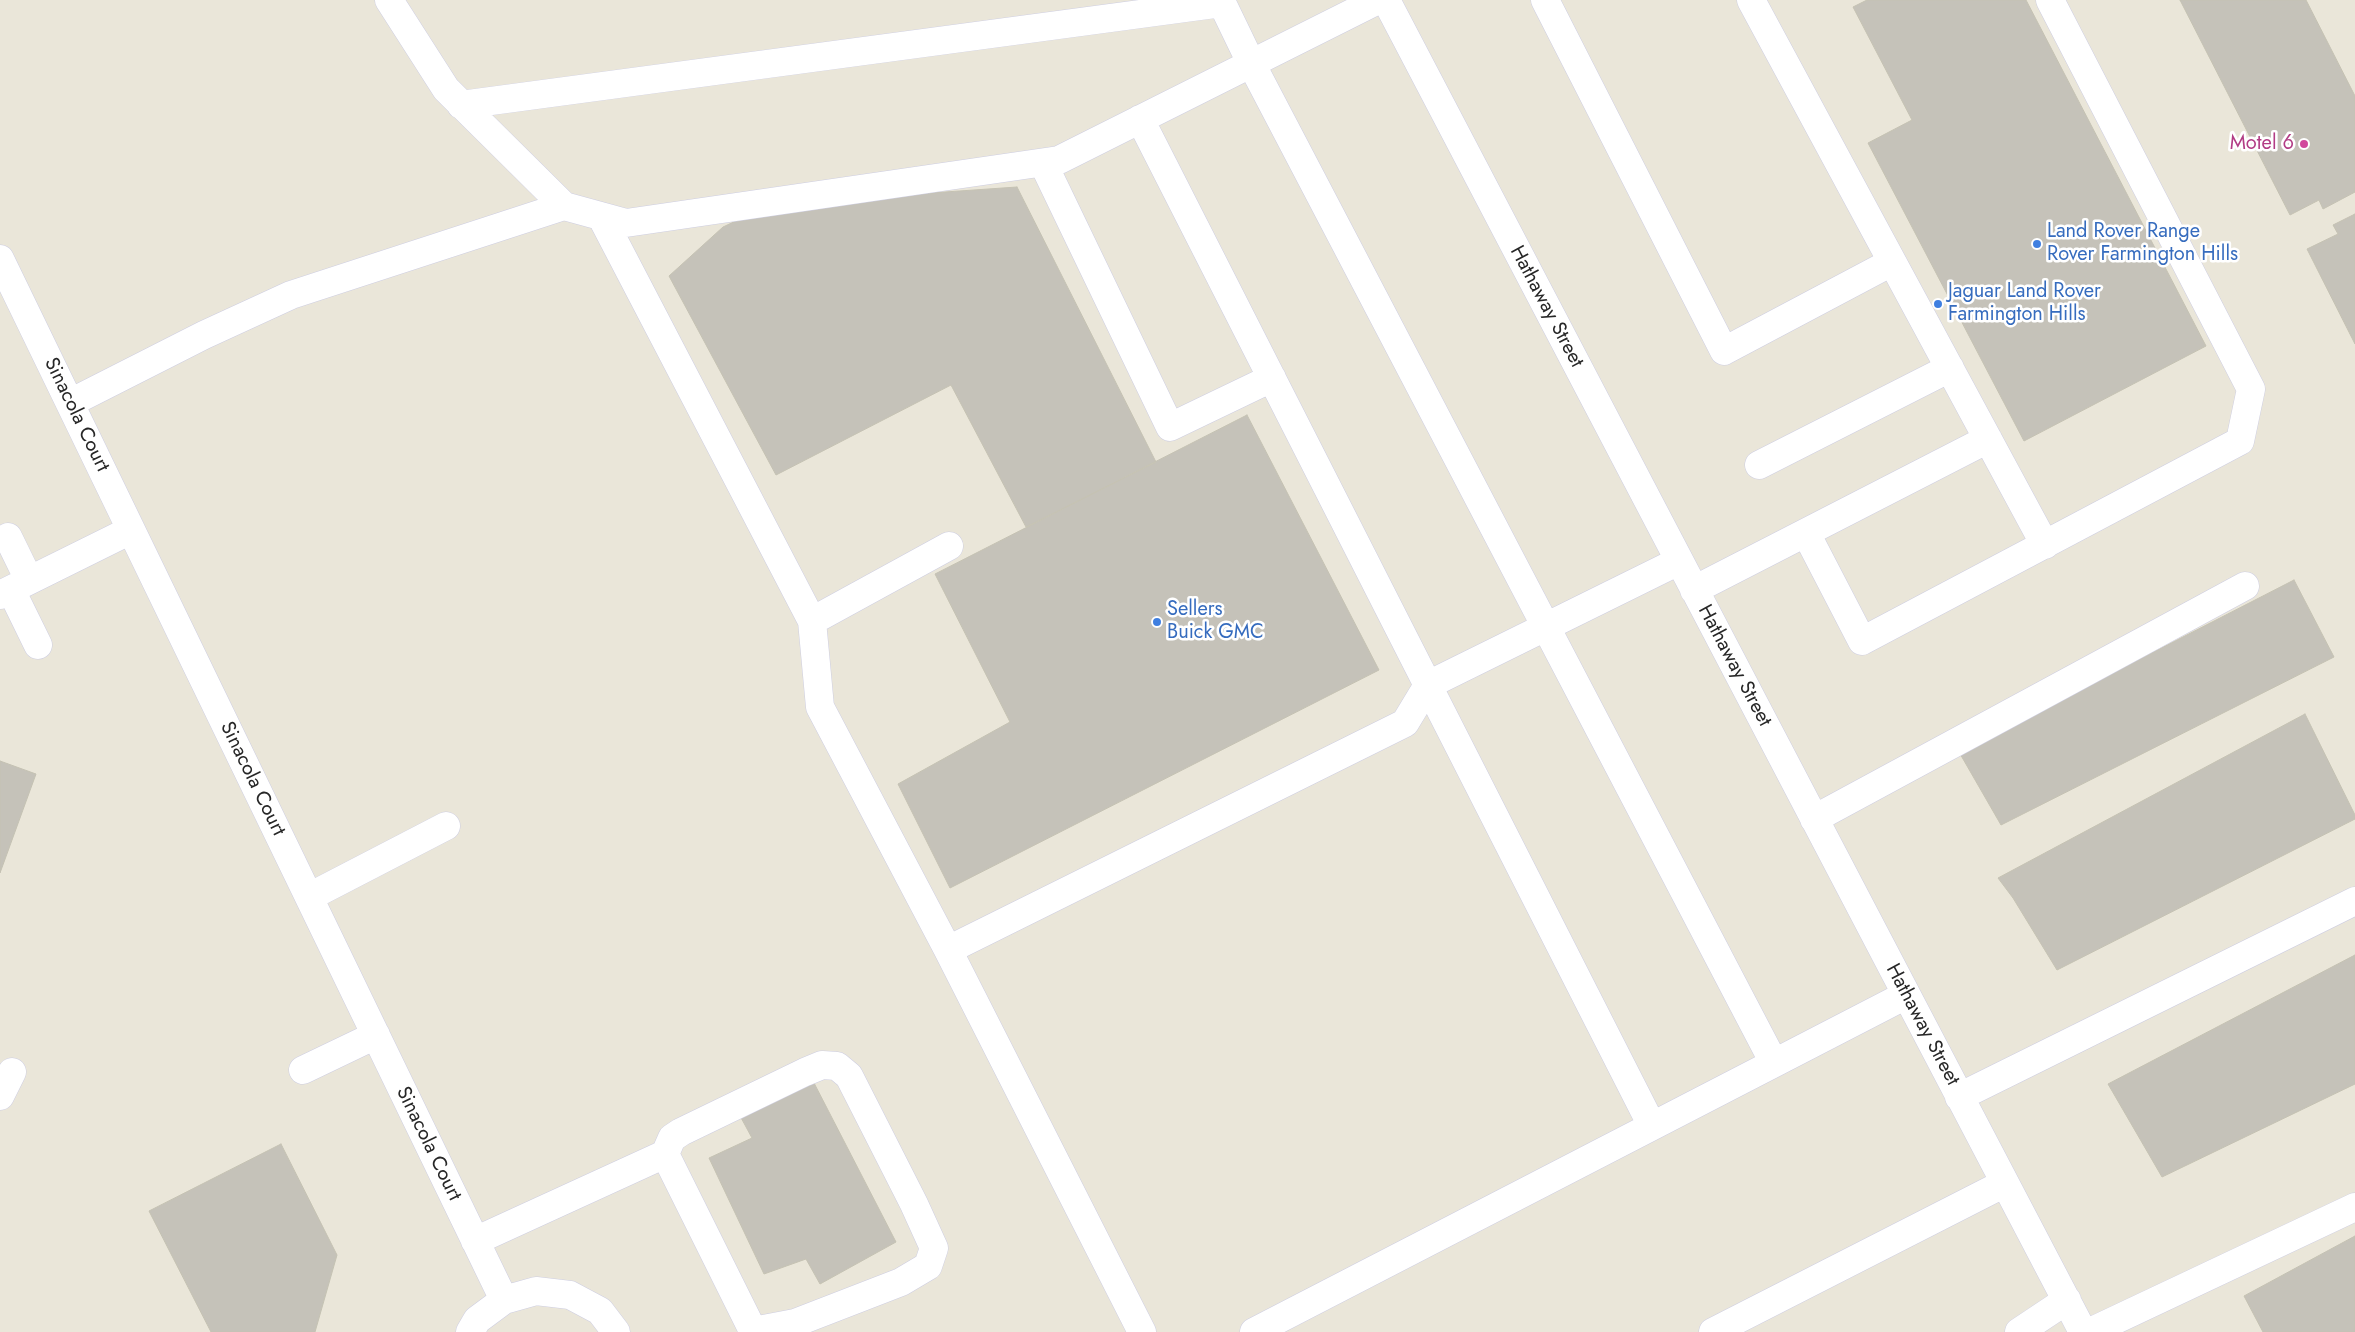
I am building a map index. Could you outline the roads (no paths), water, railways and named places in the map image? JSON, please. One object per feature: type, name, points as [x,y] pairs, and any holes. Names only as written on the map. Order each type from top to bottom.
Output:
[{"type":"street","points":[[388,0],[446,88],[564,206],[626,223],[1059,160],[1378,0]]},
{"type":"street","name":"Hathaway Street","points":[[1386,0],[2083,1332]]},
{"type":"street","points":[[1545,0],[1724,351],[1892,262]]},
{"type":"street","points":[[1751,0],[2045,545]]},
{"type":"street","points":[[1806,533],[1862,641],[2240,441],[2251,389],[2050,0]]},
{"type":"street","points":[[461,105],[1222,3],[1251,63],[1774,1063]]},
{"type":"street","points":[[1140,119],[1652,1126]]},
{"type":"street","points":[[1044,163],[1170,427],[1272,378]]},
{"type":"street","points":[[70,402],[290,295],[564,206]]},
{"type":"street","points":[[601,216],[812,620],[820,706],[948,950],[1142,1332]]},
{"type":"street","name":"Sinacola Court","points":[[0,259],[504,1300]]},
{"type":"street","points":[[1759,464],[1950,368]]},
{"type":"street","points":[[1694,590],[1988,439]]},
{"type":"street","points":[[14,588],[131,530]]},
{"type":"street","points":[[8,537],[14,588],[38,645]]},
{"type":"street","points":[[812,620],[949,546]]},
{"type":"street","points":[[948,950],[1405,723],[1428,685],[1679,561]]},
{"type":"street","points":[[1814,819],[2245,586]]},
{"type":"street","points":[[309,897],[446,826]]},
{"type":"street","points":[[1960,1096],[2355,901]]},
{"type":"street","points":[[1254,1332],[1906,995]]},
{"type":"street","points":[[303,1070],[376,1035]]},
{"type":"street","points":[[475,1241],[665,1154],[672,1138],[681,1132],[822,1065],[836,1066],[849,1076],[914,1204],[934,1248],[928,1266],[900,1282],[795,1323],[753,1332],[665,1154]]},
{"type":"street","points":[[0,1096],[12,1072]]},
{"type":"street","points":[[1713,1332],[2005,1183]]},
{"type":"street","points":[[2090,1332],[2355,1207]]},
{"type":"street","points":[[470,1332],[476,1320],[504,1300],[536,1291],[570,1295],[600,1311],[616,1332]]},
{"type":"street","points":[[2019,1332],[2067,1300]]},
{"type":"place","name":"Motel 6","points":[[2304,144]]},
{"type":"place","name":"Land Rover Range Rover Farmington Hills","points":[[2037,244]]},
{"type":"place","name":"Jaguar Land Rover Farmington Hills","points":[[1938,304]]},
{"type":"place","name":"Sellers Buick GMC","points":[[1157,622]]}]
